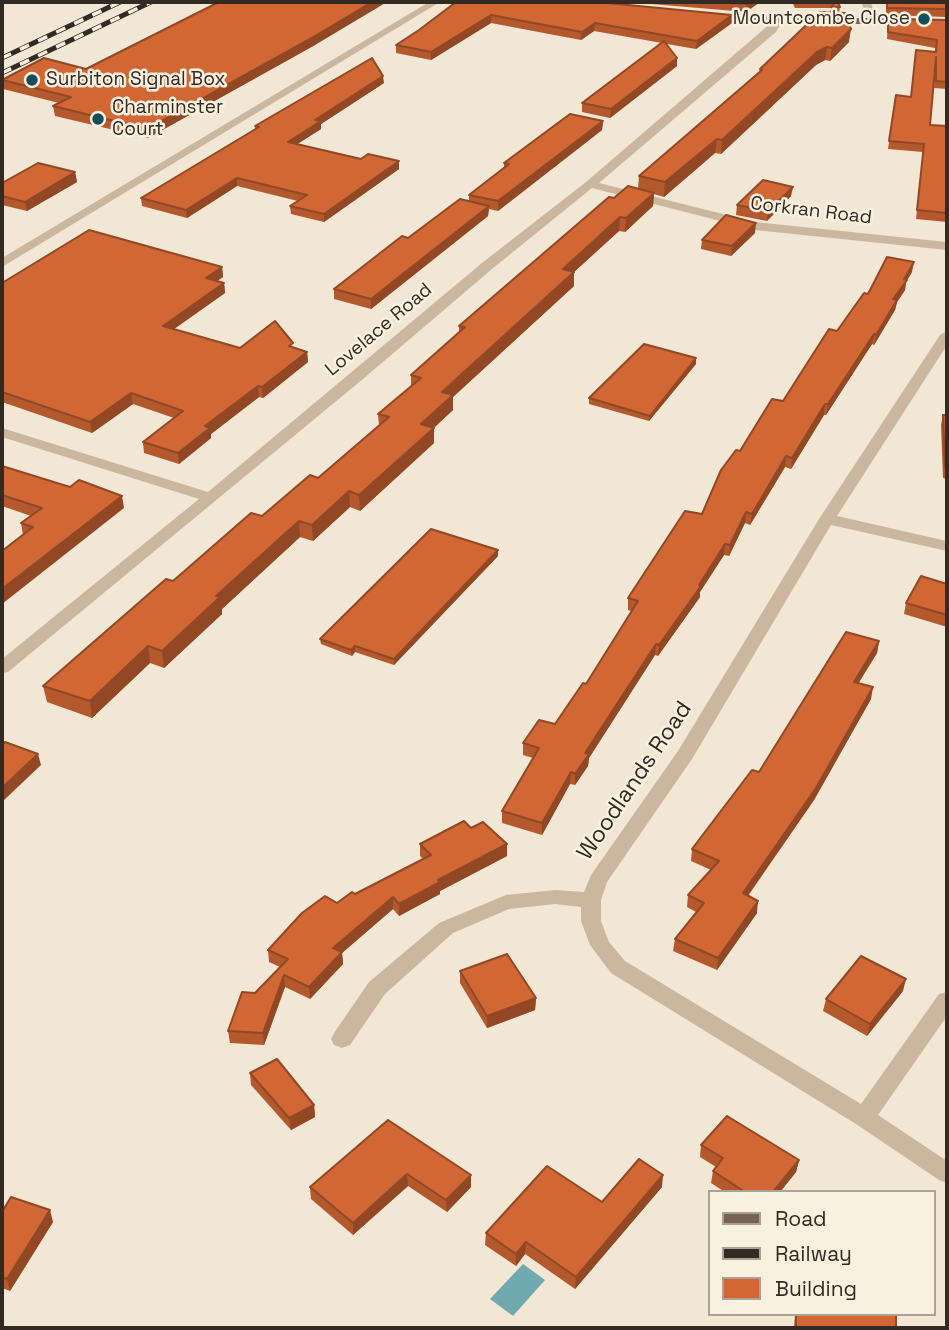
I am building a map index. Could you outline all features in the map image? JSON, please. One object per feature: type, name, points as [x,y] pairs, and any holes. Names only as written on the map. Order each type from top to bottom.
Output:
[{"type":"main road","points":[[703,15],[778,20],[947,22]]},
{"type":"street","points":[[2,263],[435,2]]},
{"type":"street","points":[[866,2],[873,20]]},
{"type":"street","name":"Lovelace Road","points":[[2,667],[590,184],[772,30],[778,20]]},
{"type":"street","name":"Corkran Road","points":[[590,184],[755,226],[947,246]]},
{"type":"street","name":"Woodlands Road","points":[[591,900],[598,880],[685,755],[827,519],[947,335]]},
{"type":"street","points":[[2,432],[209,497]]},
{"type":"street","points":[[827,519],[947,546]]},
{"type":"street","points":[[342,1039],[377,988],[446,928],[506,902],[555,897],[591,900],[591,921],[600,945],[618,967],[864,1117],[947,1172]]},
{"type":"street","points":[[864,1117],[947,1000]]},
{"type":"water","points":[[523,1264],[545,1280],[513,1316],[490,1299]]},
{"type":"building","points":[[219,2],[372,2],[147,129],[53,106],[71,97],[2,80],[44,58],[86,69]]},
{"type":"building","points":[[456,2],[597,2],[732,15],[697,41],[595,23],[582,32],[491,15],[431,52],[396,45]]},
{"type":"building","points":[[717,2],[750,2],[746,4]]},
{"type":"building","points":[[887,2],[947,2],[947,9],[887,8]]},
{"type":"building","points":[[820,12],[845,13],[851,29],[832,48],[827,47],[817,52],[722,140],[717,139],[665,182],[639,176],[762,70],[760,69]]},
{"type":"building","points":[[888,19],[947,20],[947,82],[936,81],[936,57],[930,125],[947,126],[947,213],[917,210],[924,144],[889,141],[896,95],[911,97],[916,50],[936,52],[937,40],[888,32]]},
{"type":"building","points":[[664,41],[677,58],[611,109],[582,103]]},
{"type":"building","points":[[372,58],[383,76],[315,120],[321,121],[288,142],[361,159],[368,154],[399,161],[324,214],[290,206],[307,195],[237,178],[186,210],[141,198],[259,127],[255,126]]},
{"type":"building","points":[[570,114],[603,121],[498,201],[469,195],[509,164],[504,163]]},
{"type":"building","points":[[38,163],[75,172],[25,202],[2,196],[2,183]]},
{"type":"building","points":[[763,180],[793,187],[768,211],[737,205]]},
{"type":"building","points":[[628,186],[654,193],[626,218],[620,217],[563,269],[574,272],[442,392],[453,395],[421,424],[434,428],[359,495],[349,491],[312,525],[299,521],[216,596],[220,597],[162,651],[148,646],[90,701],[43,686],[166,579],[173,581],[251,513],[262,516],[310,475],[318,478],[389,417],[378,414],[421,378],[411,375],[465,327],[459,326],[609,197],[614,198]]},
{"type":"building","points":[[460,199],[489,206],[371,299],[334,289],[402,236],[408,238]]},
{"type":"building","points":[[726,215],[756,223],[732,246],[702,240]]},
{"type":"building","points":[[89,230],[222,267],[206,278],[224,283],[163,326],[240,348],[275,321],[293,343],[289,346],[307,352],[205,426],[210,428],[178,453],[143,442],[183,411],[131,393],[90,422],[2,392],[2,283]]},
{"type":"building","points":[[887,257],[914,262],[904,279],[907,280],[893,299],[897,300],[876,335],[874,334],[828,404],[825,404],[792,458],[786,456],[752,514],[746,512],[730,545],[725,544],[699,585],[701,586],[659,645],[656,644],[585,753],[589,754],[575,774],[571,772],[542,823],[502,811],[539,748],[523,743],[539,720],[555,724],[583,683],[586,684],[638,601],[628,598],[685,511],[702,514],[721,470],[736,450],[740,451],[772,399],[783,401],[829,329],[837,331],[864,293],[868,294]]},
{"type":"building","points":[[644,344],[696,358],[650,416],[589,398]]},
{"type":"building","points":[[943,415],[947,415],[947,467],[945,467]]},
{"type":"building","points":[[2,466],[70,487],[79,480],[122,496],[2,589],[2,551],[33,527],[21,523],[42,508],[2,495]]},
{"type":"building","points":[[431,529],[498,550],[394,659],[355,646],[351,650],[320,639]]},
{"type":"building","points":[[921,576],[947,584],[947,615],[906,603]]},
{"type":"building","points":[[846,632],[879,641],[854,682],[873,687],[816,788],[743,893],[758,901],[718,958],[675,939],[704,903],[688,895],[719,861],[692,849],[752,770],[759,772]]},
{"type":"building","points":[[5,742],[38,754],[2,788],[2,745]]},
{"type":"building","points":[[464,821],[471,828],[483,822],[507,844],[399,904],[393,897],[333,948],[342,952],[309,987],[284,975],[263,1033],[228,1031],[242,992],[255,993],[288,959],[268,950],[302,913],[325,896],[337,903],[352,892],[355,894],[431,855],[420,844]]},
{"type":"building","points":[[507,954],[536,998],[487,1016],[460,971]]},
{"type":"building","points":[[861,956],[906,979],[870,1024],[826,999]]},
{"type":"building","points":[[277,1059],[314,1105],[289,1118],[250,1073]]},
{"type":"building","points":[[727,1116],[799,1160],[775,1190],[742,1190],[713,1171],[723,1158],[701,1145]]},
{"type":"building","points":[[388,1120],[471,1175],[446,1200],[407,1174],[353,1223],[310,1187]]},
{"type":"building","points":[[639,1159],[663,1175],[576,1277],[526,1242],[516,1254],[486,1233],[547,1166],[602,1202]]},
{"type":"building","points":[[11,1197],[50,1210],[7,1279],[2,1277],[2,1212]]},
{"type":"building","points":[[796,1316],[896,1316],[896,1328],[796,1328]]},
{"type":"railway","points":[[2,58],[120,2]]},
{"type":"railway","points":[[2,73],[151,2]]},
{"type":"place","name":"Mountcombe Close","points":[[924,19]]},
{"type":"place","name":"Surbiton Signal Box","points":[[32,80]]},
{"type":"place","name":"Charminster Court","points":[[98,119]]}]
